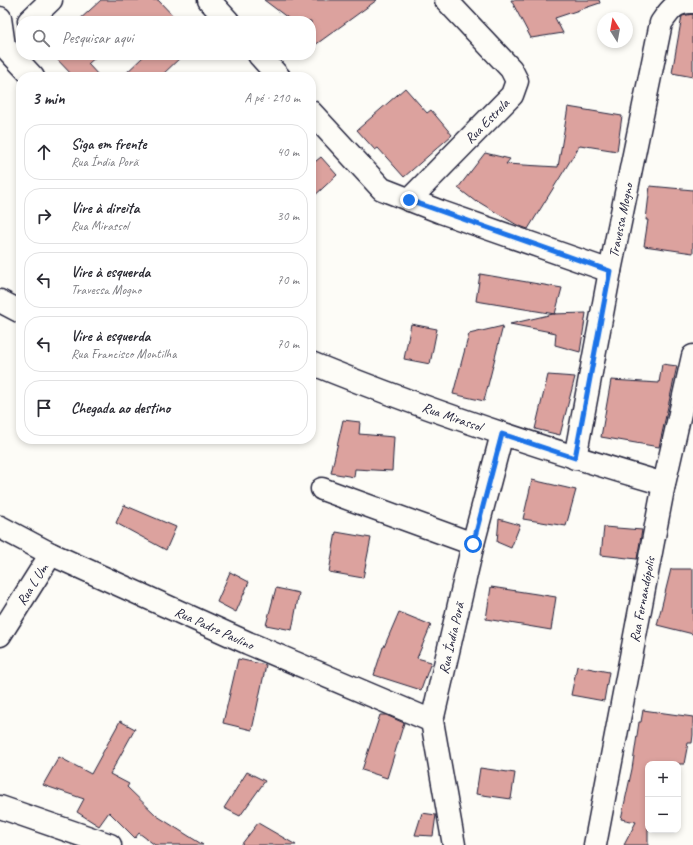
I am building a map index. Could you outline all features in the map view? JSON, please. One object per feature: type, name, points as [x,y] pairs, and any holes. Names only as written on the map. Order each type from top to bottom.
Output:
[{"type":"street","points":[[34,16],[51,0]]},
{"type":"street","points":[[209,0],[223,16]]},
{"type":"street","name":"Rua Estrela","points":[[409,200],[512,96],[517,81],[511,69],[446,0]]},
{"type":"street","name":"Travessa Mogno","points":[[575,458],[610,271],[661,23],[670,9],[680,3],[693,2]]},
{"type":"street","points":[[0,18],[2,47],[27,72]]},
{"type":"street","points":[[2,47],[16,34]]},
{"type":"street","points":[[264,60],[274,72]]},
{"type":"street","points":[[316,117],[382,189],[409,200],[610,271]]},
{"type":"street","points":[[0,301],[16,309]]},
{"type":"street","name":"Rua Fernandópolis","points":[[595,845],[664,484],[693,356]]},
{"type":"street","name":"Rua Mirassol","points":[[316,365],[354,381],[502,434],[575,458],[664,484]]},
{"type":"street","name":"Rua Índia Porã","points":[[454,845],[432,721],[473,544],[502,434]]},
{"type":"street","points":[[322,489],[473,544]]},
{"type":"street","name":"Rua Padre Paulino","points":[[0,527],[51,554],[248,644],[432,721]]},
{"type":"street","name":"Rua L Um","points":[[0,635],[51,554]]},
{"type":"street","points":[[0,807],[110,845]]},
{"type":"building","points":[[101,0],[158,0],[173,16],[83,16]]},
{"type":"building","points":[[264,0],[377,0],[316,44],[316,16],[285,16]]},
{"type":"building","points":[[511,0],[599,0],[600,3],[555,18],[563,33],[531,38]]},
{"type":"building","points":[[693,14],[693,77],[672,73],[682,16]]},
{"type":"building","points":[[58,60],[92,60],[88,64],[95,72],[69,72]]},
{"type":"building","points":[[140,60],[178,60],[165,72],[127,72]]},
{"type":"building","points":[[405,88],[427,113],[431,110],[452,135],[404,177],[378,148],[375,150],[357,130]]},
{"type":"building","points":[[568,107],[622,116],[617,151],[580,145],[528,229],[517,225],[477,201],[476,202],[458,188],[485,153],[510,159],[506,164],[558,167]]},
{"type":"building","points":[[321,157],[337,175],[316,194],[316,161]]},
{"type":"building","points":[[650,186],[693,190],[693,253],[644,246],[648,220],[646,220]]},
{"type":"building","points":[[480,274],[562,288],[555,314],[476,301]]},
{"type":"building","points":[[586,313],[580,352],[555,345],[556,333],[510,324],[553,314]]},
{"type":"building","points":[[411,324],[437,329],[430,364],[404,359]]},
{"type":"building","points":[[503,326],[484,401],[453,394],[469,334]]},
{"type":"building","points":[[662,364],[677,366],[659,447],[601,437],[611,380],[659,383]]},
{"type":"building","points":[[548,375],[575,377],[560,435],[535,429]]},
{"type":"building","points":[[343,420],[360,422],[359,434],[394,437],[392,471],[355,469],[354,477],[331,473]]},
{"type":"building","points":[[532,480],[576,490],[566,526],[523,519]]},
{"type":"building","points":[[124,505],[176,527],[166,550],[116,523]]},
{"type":"building","points":[[499,519],[520,525],[511,548],[497,542]]},
{"type":"building","points":[[604,527],[642,530],[637,559],[601,555]]},
{"type":"building","points":[[336,532],[371,538],[363,578],[329,572]]},
{"type":"building","points":[[671,569],[693,569],[693,634],[657,625]]},
{"type":"building","points":[[230,572],[249,582],[236,612],[217,602]]},
{"type":"building","points":[[491,587],[556,597],[551,630],[486,619]]},
{"type":"building","points":[[276,588],[299,593],[292,630],[266,625]]},
{"type":"building","points":[[399,612],[431,625],[417,658],[431,662],[421,690],[374,675],[383,647]]},
{"type":"building","points":[[238,659],[266,665],[252,730],[223,723]]},
{"type":"building","points":[[577,666],[609,672],[604,701],[571,695]]},
{"type":"building","points":[[643,710],[693,717],[692,743],[688,743],[684,764],[681,764],[681,761],[645,761],[645,833],[648,833],[648,845],[624,845],[636,822],[621,819],[632,769],[639,722],[641,722]]},
{"type":"building","points":[[380,715],[386,715],[404,723],[387,778],[362,770]]},
{"type":"building","points":[[120,721],[135,729],[110,774],[129,784],[127,787],[157,816],[203,845],[155,845],[139,833],[135,838],[109,812],[99,826],[77,812],[84,799],[43,785],[59,757],[91,774]]},
{"type":"building","points":[[480,768],[515,773],[511,799],[476,794]]},
{"type":"building","points":[[247,772],[265,781],[240,816],[224,808]]},
{"type":"building","points":[[422,813],[436,815],[433,836],[415,835]]},
{"type":"building","points":[[258,823],[296,845],[241,845]]},
{"type":"route","points":[[409,200],[610,271],[575,458],[502,434],[473,544]]}]
